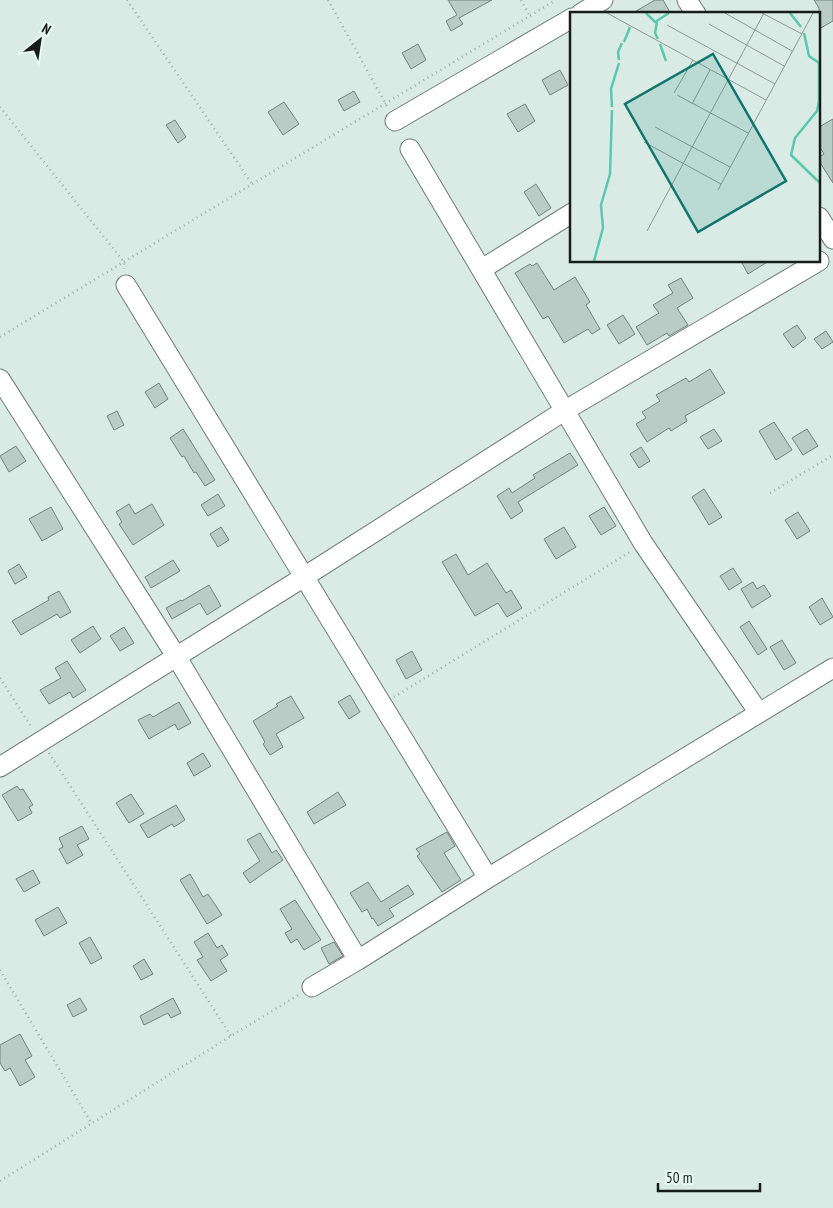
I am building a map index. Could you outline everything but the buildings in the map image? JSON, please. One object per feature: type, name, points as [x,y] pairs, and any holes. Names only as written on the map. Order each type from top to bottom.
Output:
[{"type":"street","points":[[583,12],[603,0]]},
{"type":"street","points":[[688,0],[695,12]]},
{"type":"street","points":[[395,121],[570,19]]},
{"type":"street","points":[[410,149],[643,543],[759,713]]},
{"type":"street","points":[[482,270],[570,214]]},
{"type":"street","points":[[820,219],[833,239]]},
{"type":"street","points":[[820,260],[833,253]]},
{"type":"street","points":[[0,767],[304,577],[564,411],[817,262]]},
{"type":"street","points":[[126,285],[488,878]]},
{"type":"street","points":[[0,379],[176,656],[358,960]]},
{"type":"street","points":[[312,987],[833,668]]},
{"type":"path","points":[[127,0],[252,184]]},
{"type":"path","points":[[328,0],[395,121]]},
{"type":"path","points":[[521,0],[530,16]]},
{"type":"path","points":[[0,336],[556,0]]},
{"type":"path","points":[[0,107],[124,262],[126,285]]},
{"type":"path","points":[[770,493],[833,456]]},
{"type":"path","points":[[382,705],[643,543]]},
{"type":"path","points":[[0,678],[231,1036]]},
{"type":"path","points":[[0,970],[92,1124]]},
{"type":"path","points":[[0,1181],[312,987]]}]
